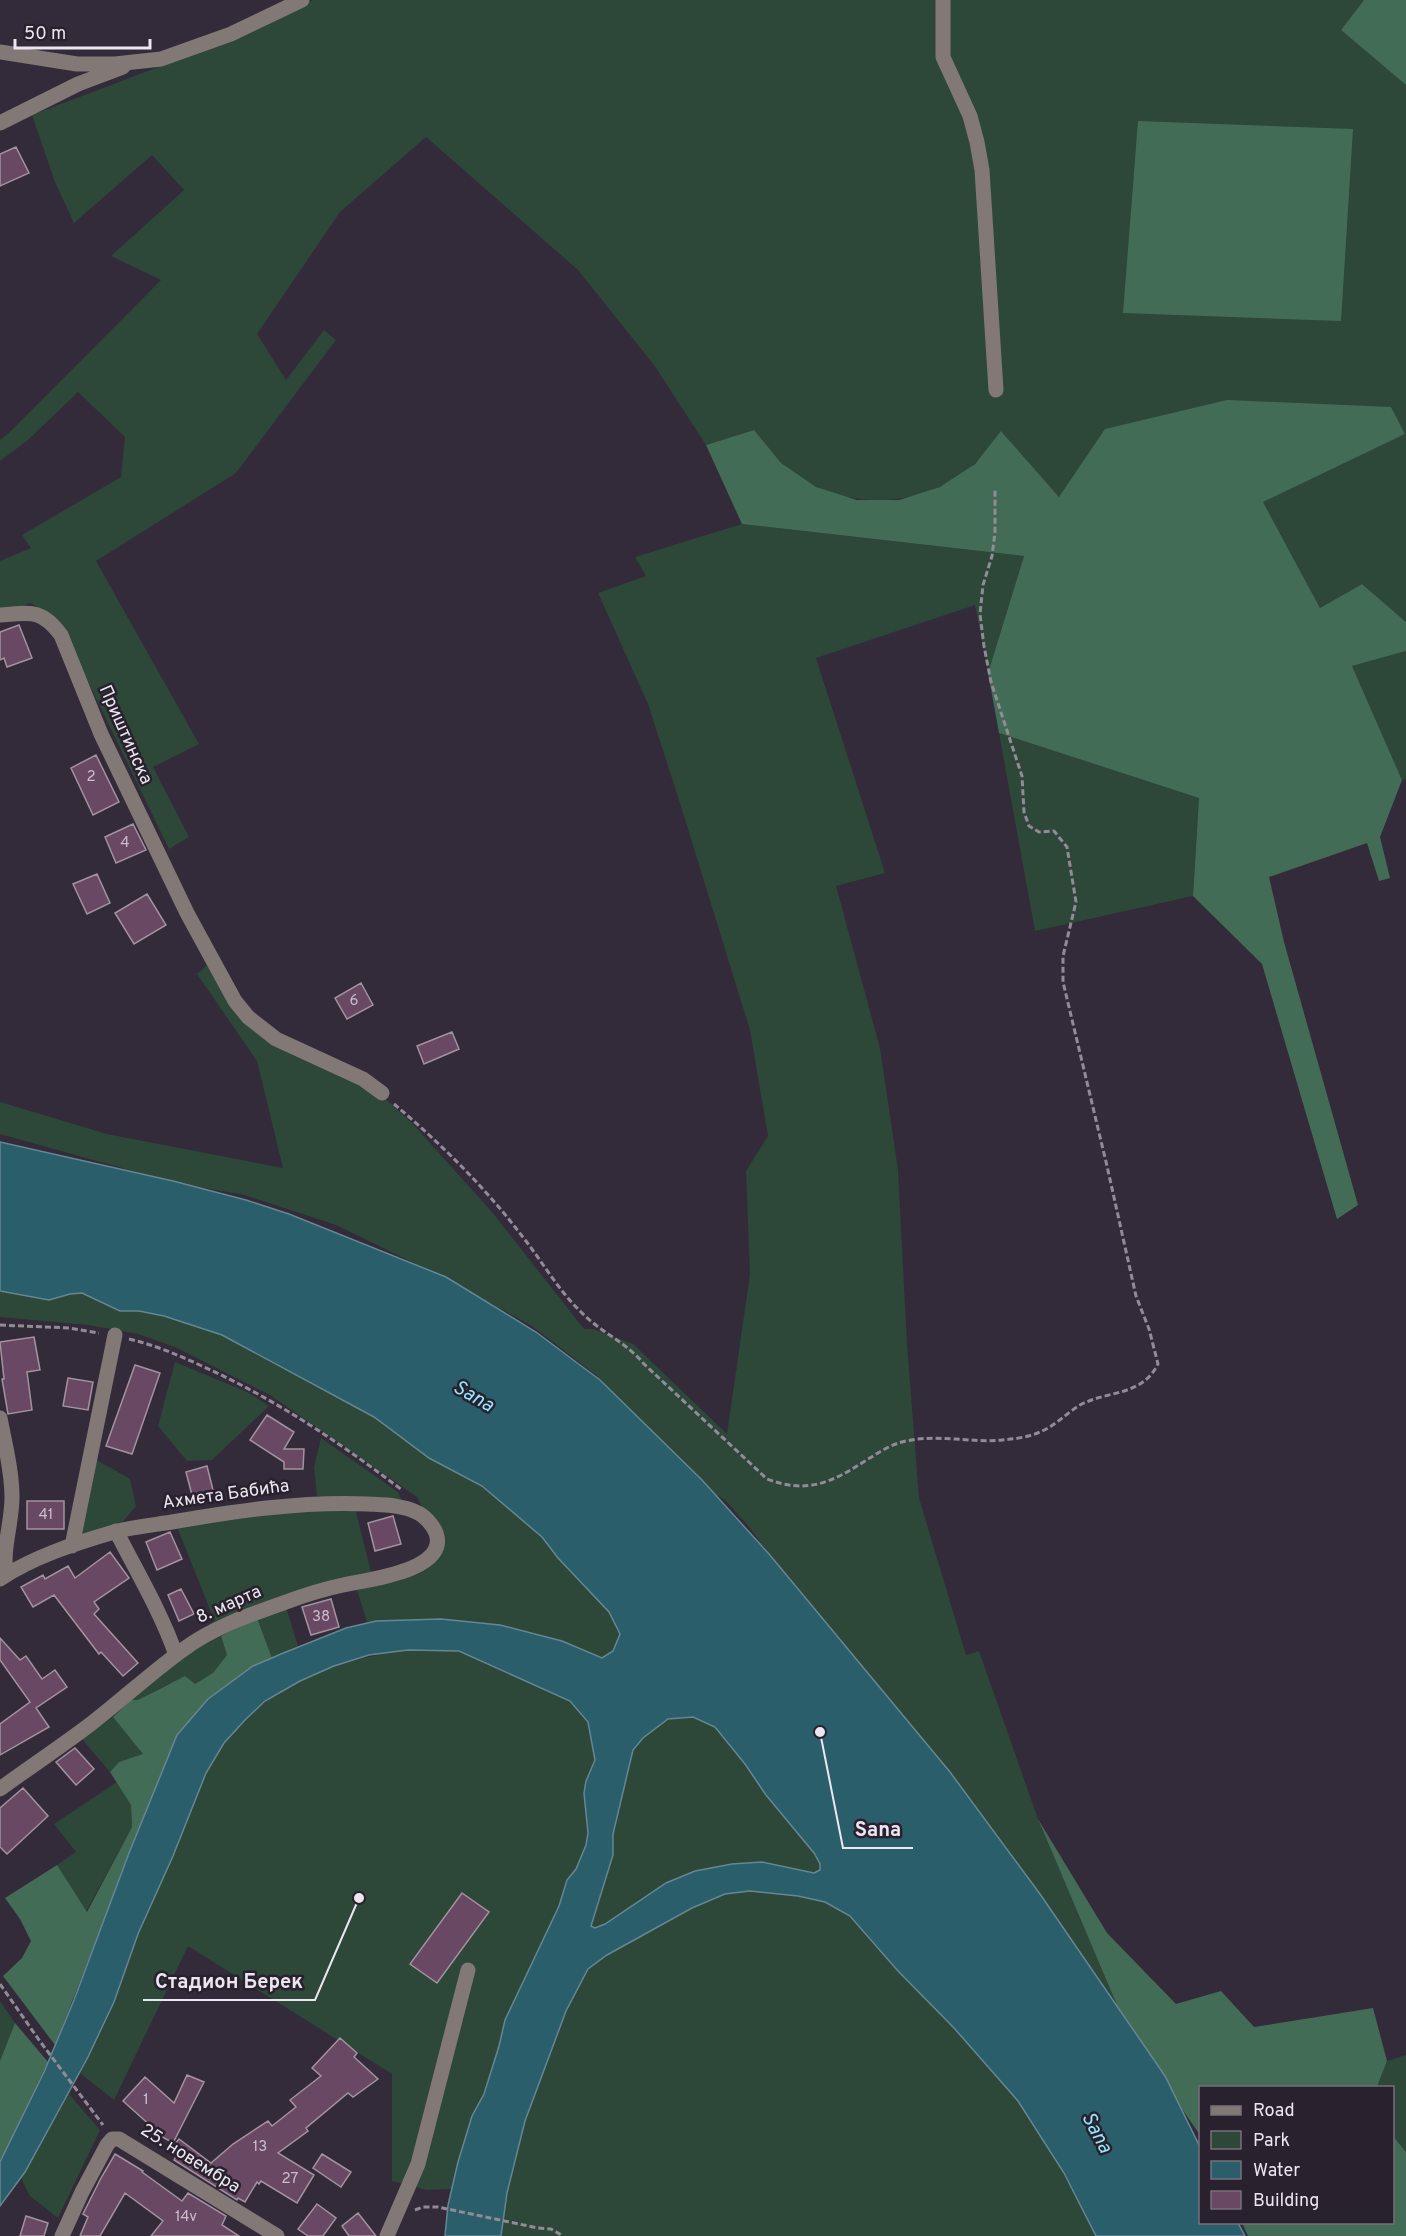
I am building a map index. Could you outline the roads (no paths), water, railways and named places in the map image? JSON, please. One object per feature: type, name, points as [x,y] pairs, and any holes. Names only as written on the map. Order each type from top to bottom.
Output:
[{"type":"street","points":[[0,52],[77,64],[161,59],[231,34],[302,0]]},
{"type":"street","points":[[943,0],[943,57],[970,116],[982,170],[996,390]]},
{"type":"street","points":[[0,123],[78,84],[134,62]]},
{"type":"street","name":"Приштинска","points":[[0,615],[32,612],[42,616],[61,635],[101,734],[187,913],[235,1001],[248,1017],[276,1039],[363,1079],[382,1094]]},
{"type":"street","points":[[72,1546],[115,1335]]},
{"type":"street","name":"Ахмета Бабића","points":[[0,1418],[12,1496],[10,1523],[4,1548],[3,1577],[72,1546],[116,1531],[217,1514],[317,1503],[387,1506],[419,1513]]},
{"type":"street","name":"8. марта","points":[[0,1789],[72,1739],[176,1655],[208,1635],[244,1617],[289,1601],[341,1585],[399,1574],[422,1563],[436,1549],[437,1541],[436,1532],[419,1513]]},
{"type":"street","points":[[116,1531],[170,1636],[176,1655]]},
{"type":"street","points":[[387,2236],[418,2164],[468,1970]]},
{"type":"street","name":"25. новембра","points":[[63,2236],[82,2192],[107,2145],[112,2139],[119,2139],[277,2236]]},
{"type":"water","points":[[0,1142],[173,1181],[289,1214],[446,1277],[536,1332],[600,1380],[702,1480],[769,1554],[950,1772],[1040,1894],[1165,2076],[1199,2145],[1199,2224],[1239,2224],[1245,2236],[1096,2236],[1064,2173],[1018,2101],[850,1916],[825,1902],[798,1896],[750,1891],[725,1894],[692,1908],[607,1955],[588,1969],[566,2011],[525,2121],[507,2193],[501,2236],[445,2236],[448,2205],[458,2162],[472,2116],[484,2094],[505,2020],[559,1906],[567,1880],[576,1869],[586,1845],[588,1833],[584,1793],[586,1781],[595,1760],[588,1722],[570,1701],[459,1651],[408,1650],[369,1655],[334,1666],[300,1681],[265,1701],[224,1743],[206,1773],[173,1856],[138,1934],[114,2002],[88,2057],[25,2172],[0,2206],[0,2162],[44,2072],[74,2000],[129,1853],[177,1735],[208,1699],[253,1666],[346,1628],[376,1621],[441,1619],[500,1625],[562,1641],[602,1658],[613,1651],[620,1634],[609,1612],[558,1558],[542,1537],[482,1486],[429,1458],[374,1417],[222,1335],[164,1316],[139,1311],[120,1311],[82,1293],[49,1300],[0,1291]],"holes":[[[693,1717],[715,1727],[766,1795],[814,1853],[820,1864],[820,1870],[814,1873],[762,1862],[732,1864],[695,1871],[666,1883],[605,1924],[595,1928],[591,1926],[613,1855],[613,1834],[633,1750],[643,1738],[668,1719]]]},
{"type":"place","name":"Sana","points":[[820,1732]]},
{"type":"place","name":"Стадион Берек","points":[[359,1898]]}]
